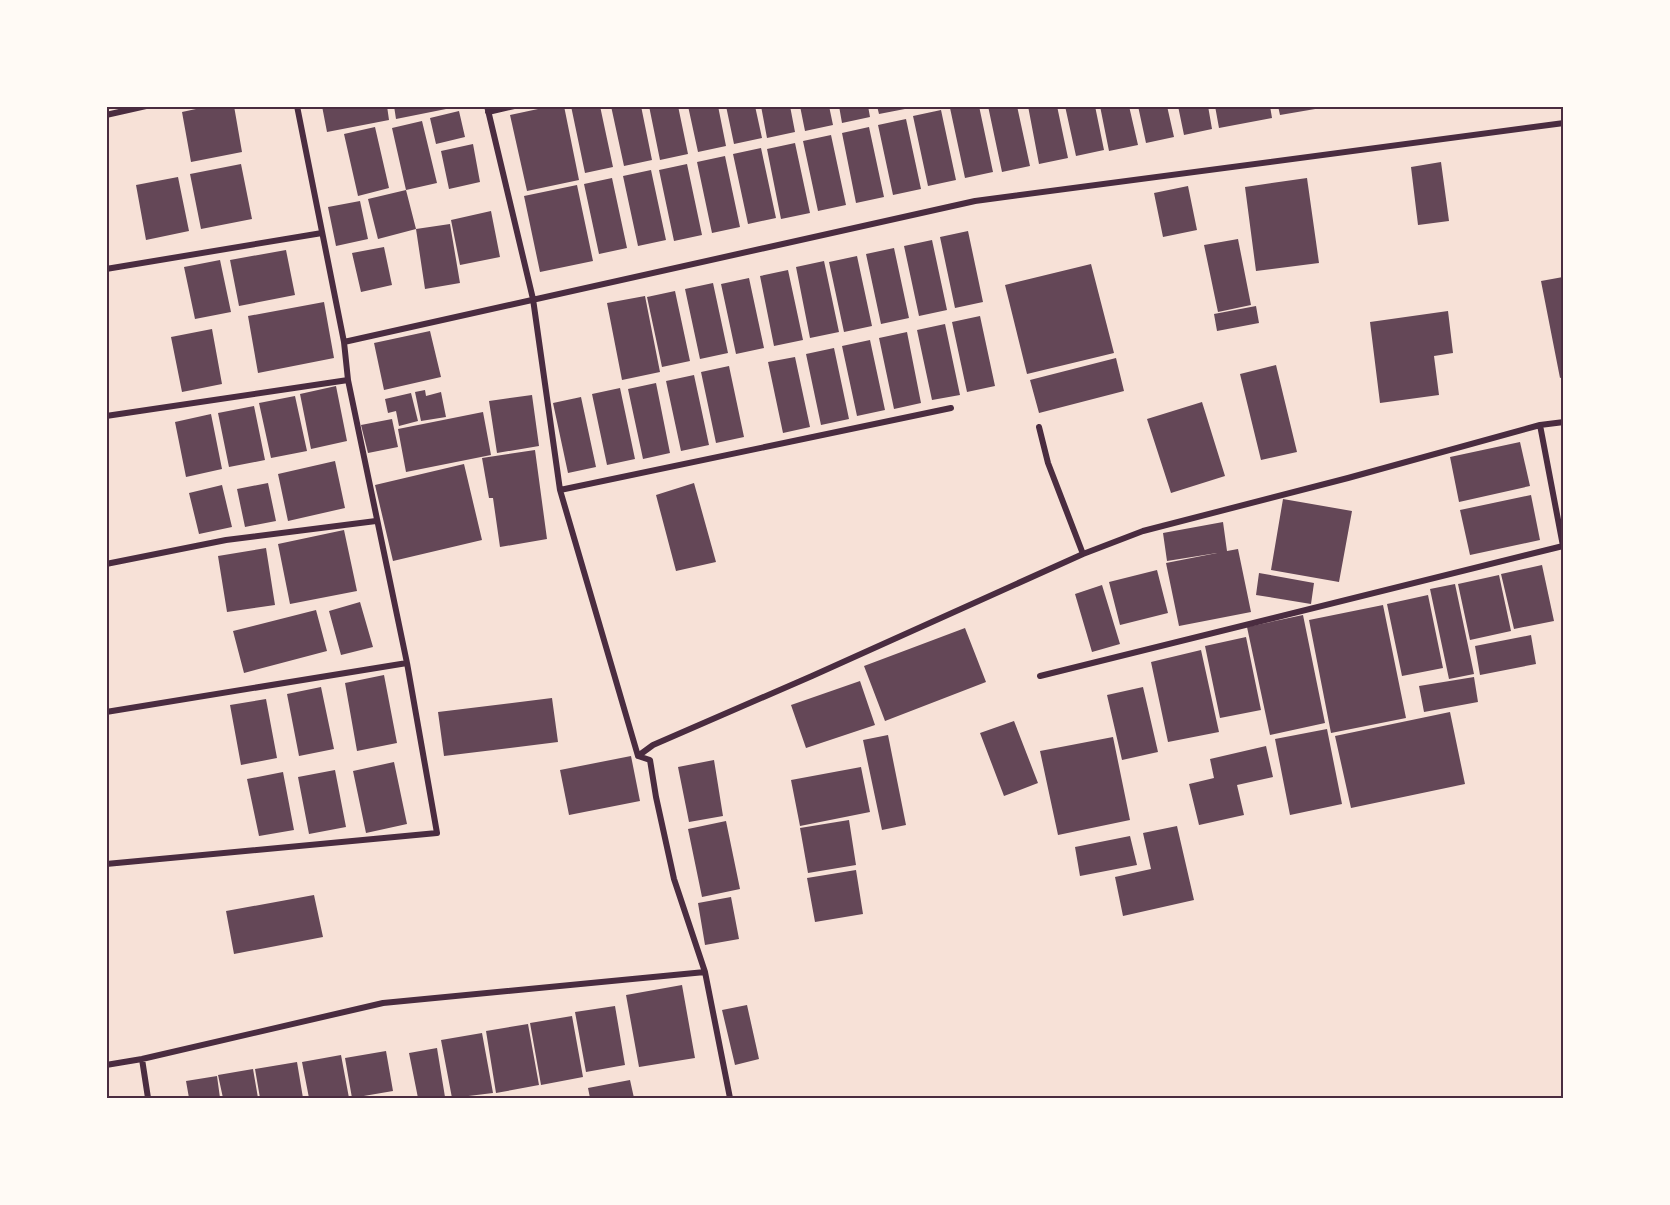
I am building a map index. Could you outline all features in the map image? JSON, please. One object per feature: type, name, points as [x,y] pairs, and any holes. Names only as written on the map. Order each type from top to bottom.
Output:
[{"type":"street","points":[[106,116],[146,106]]},
{"type":"street","points":[[106,864],[437,833],[407,663],[348,380],[344,342],[297,106]]},
{"type":"street","points":[[514,106],[487,109],[533,299],[560,490],[638,756]]},
{"type":"street","points":[[344,342],[975,201],[1563,123]]},
{"type":"street","points":[[106,269],[322,233]]},
{"type":"street","points":[[106,416],[348,380]]},
{"type":"street","points":[[560,490],[951,408]]},
{"type":"street","points":[[638,756],[653,745],[1083,554],[1143,531],[1540,425],[1563,422]]},
{"type":"street","points":[[1040,676],[1563,546],[1540,425]]},
{"type":"street","points":[[1039,427],[1048,463],[1083,554]]},
{"type":"street","points":[[106,564],[226,540],[376,521]]},
{"type":"street","points":[[106,712],[407,663]]},
{"type":"street","points":[[638,756],[650,760],[674,879],[705,972],[730,1098]]},
{"type":"street","points":[[106,1065],[142,1059],[383,1003],[705,972]]},
{"type":"street","points":[[142,1059],[148,1098]]},
{"type":"building","points":[[210,106],[234,106],[242,152],[191,162],[182,112]]},
{"type":"building","points":[[322,106],[387,106],[389,120],[327,132]]},
{"type":"building","points":[[394,106],[451,106],[451,108],[396,119]]},
{"type":"building","points":[[552,106],[564,106],[579,180],[527,191],[510,115]]},
{"type":"building","points":[[571,106],[600,106],[613,167],[585,173]]},
{"type":"building","points":[[611,106],[641,106],[652,160],[624,166]]},
{"type":"building","points":[[649,106],[678,106],[688,154],[660,160]]},
{"type":"building","points":[[688,106],[718,106],[726,146],[698,152]]},
{"type":"building","points":[[726,106],[755,106],[762,138],[734,144]]},
{"type":"building","points":[[761,106],[790,106],[795,132],[767,138]]},
{"type":"building","points":[[800,106],[829,106],[833,125],[805,131]]},
{"type":"building","points":[[839,106],[868,106],[870,117],[842,123]]},
{"type":"building","points":[[877,106],[910,106],[910,108],[879,114]]},
{"type":"building","points":[[979,106],[993,172],[965,178],[950,108]]},
{"type":"building","points":[[988,106],[1017,106],[1030,166],[1002,172]]},
{"type":"building","points":[[1028,106],[1057,106],[1068,158],[1039,164]]},
{"type":"building","points":[[1065,106],[1095,106],[1104,150],[1076,156]]},
{"type":"building","points":[[1100,106],[1129,106],[1138,145],[1109,151]]},
{"type":"building","points":[[1138,106],[1167,106],[1174,137],[1146,143]]},
{"type":"building","points":[[1178,106],[1208,106],[1212,129],[1184,135]]},
{"type":"building","points":[[1215,106],[1270,106],[1272,118],[1219,128]]},
{"type":"building","points":[[1278,106],[1321,106],[1321,108],[1280,115]]},
{"type":"building","points":[[941,110],[956,180],[928,186],[913,116]]},
{"type":"building","points":[[459,111],[465,137],[436,144],[430,118]]},
{"type":"building","points":[[906,119],[921,189],[893,195],[878,125]]},
{"type":"building","points":[[422,121],[437,183],[406,190],[392,128]]},
{"type":"building","points":[[375,127],[389,188],[358,196],[344,134]]},
{"type":"building","points":[[869,127],[884,197],[856,203],[842,133]]},
{"type":"building","points":[[831,135],[846,205],[818,211],[803,141]]},
{"type":"building","points":[[795,143],[810,213],[781,219],[767,149]]},
{"type":"building","points":[[473,144],[480,182],[449,189],[441,151]]},
{"type":"building","points":[[761,148],[776,218],[748,224],[733,154]]},
{"type":"building","points":[[725,156],[740,227],[712,233],[697,162]]},
{"type":"building","points":[[1441,162],[1449,221],[1418,225],[1411,167]]},
{"type":"building","points":[[241,164],[252,219],[201,229],[190,174]]},
{"type":"building","points":[[687,164],[702,235],[674,241],[659,170]]},
{"type":"building","points":[[651,170],[666,240],[638,246],[623,176]]},
{"type":"building","points":[[178,177],[189,231],[146,240],[136,185]]},
{"type":"building","points":[[612,178],[627,248],[599,254],[584,184]]},
{"type":"building","points":[[1307,178],[1319,263],[1256,271],[1245,187]]},
{"type":"building","points":[[577,185],[593,261],[540,272],[524,196]]},
{"type":"building","points":[[1188,186],[1197,230],[1163,237],[1154,193]]},
{"type":"building","points":[[406,190],[416,229],[378,239],[368,199]]},
{"type":"building","points":[[360,201],[368,239],[336,246],[328,207]]},
{"type":"building","points":[[491,211],[500,257],[460,265],[451,220]]},
{"type":"building","points":[[450,224],[460,283],[425,289],[416,229]]},
{"type":"building","points":[[968,231],[983,302],[955,308],[940,237]]},
{"type":"building","points":[[1238,239],[1251,305],[1218,312],[1204,245]]},
{"type":"building","points":[[932,240],[947,310],[919,316],[904,246]]},
{"type":"building","points":[[384,247],[392,285],[361,292],[352,253]]},
{"type":"building","points":[[894,248],[909,318],[881,324],[866,254]]},
{"type":"building","points":[[286,250],[295,295],[239,306],[230,260]]},
{"type":"building","points":[[857,256],[872,326],[844,332],[829,262]]},
{"type":"building","points":[[220,260],[231,312],[195,319],[184,267]]},
{"type":"building","points":[[824,261],[839,332],[810,338],[796,267]]},
{"type":"building","points":[[1091,264],[1114,353],[1027,374],[1005,285]]},
{"type":"building","points":[[788,270],[803,340],[774,346],[760,276]]},
{"type":"building","points":[[1563,277],[1563,377],[1560,378],[1541,281]]},
{"type":"building","points":[[749,278],[764,348],[736,354],[721,284]]},
{"type":"building","points":[[713,283],[728,353],[700,359],[685,289]]},
{"type":"building","points":[[675,291],[690,361],[662,367],[647,297]]},
{"type":"building","points":[[645,296],[660,372],[622,380],[607,303]]},
{"type":"building","points":[[324,302],[334,358],[258,373],[248,316]]},
{"type":"building","points":[[1256,306],[1259,323],[1217,331],[1214,314]]},
{"type":"building","points":[[1448,311],[1453,353],[1434,356],[1439,395],[1380,403],[1370,322]]},
{"type":"building","points":[[980,316],[995,386],[967,392],[952,322]]},
{"type":"building","points":[[945,324],[960,395],[932,400],[917,330]]},
{"type":"building","points":[[212,329],[222,384],[182,392],[171,337]]},
{"type":"building","points":[[430,331],[441,377],[384,390],[374,343]]},
{"type":"building","points":[[907,332],[921,403],[894,409],[879,338]]},
{"type":"building","points":[[870,340],[885,410],[857,416],[842,346]]},
{"type":"building","points":[[834,348],[849,419],[821,425],[806,354]]},
{"type":"building","points":[[795,357],[810,427],[783,433],[768,362]]},
{"type":"building","points":[[1116,358],[1124,391],[1039,413],[1030,380]]},
{"type":"building","points":[[1276,365],[1297,452],[1261,460],[1240,374]]},
{"type":"building","points":[[729,366],[744,437],[716,443],[701,372]]},
{"type":"building","points":[[694,375],[709,445],[681,451],[666,381]]},
{"type":"building","points":[[656,383],[670,453],[643,459],[628,389]]},
{"type":"building","points":[[336,386],[347,441],[311,449],[300,394]]},
{"type":"building","points":[[620,388],[635,459],[607,465],[592,394]]},
{"type":"building","points":[[425,390],[426,396],[441,392],[446,417],[421,421],[415,392]]},
{"type":"building","points":[[411,393],[418,421],[399,426],[396,411],[388,413],[385,399]]},
{"type":"building","points":[[532,395],[539,446],[497,453],[489,401]]},
{"type":"building","points":[[295,396],[307,451],[271,458],[259,403]]},
{"type":"building","points":[[581,397],[596,467],[568,473],[553,403]]},
{"type":"building","points":[[1202,402],[1225,476],[1171,493],[1147,419]]},
{"type":"building","points":[[254,406],[265,460],[229,467],[218,413]]},
{"type":"building","points":[[483,412],[491,455],[406,472],[398,429]]},
{"type":"building","points":[[211,414],[222,469],[186,477],[175,422]]},
{"type":"building","points":[[392,419],[398,447],[368,453],[361,425]]},
{"type":"building","points":[[1520,442],[1530,486],[1459,502],[1450,457]]},
{"type":"building","points":[[535,450],[547,539],[500,547],[493,498],[489,498],[482,458]]},
{"type":"building","points":[[335,461],[345,508],[288,521],[278,474]]},
{"type":"building","points":[[464,464],[482,540],[393,561],[375,485]]},
{"type":"building","points":[[268,483],[276,521],[245,527],[237,489]]},
{"type":"building","points":[[694,483],[716,562],[676,571],[656,495]]},
{"type":"building","points":[[222,485],[232,527],[199,534],[189,493]]},
{"type":"building","points":[[1531,495],[1540,540],[1470,555],[1460,510]]},
{"type":"building","points":[[1283,499],[1352,511],[1339,582],[1271,570]]},
{"type":"building","points":[[1223,522],[1227,551],[1238,549],[1251,612],[1179,626],[1166,563],[1217,553],[1167,561],[1163,533]]},
{"type":"building","points":[[344,530],[357,591],[290,604],[278,544]]},
{"type":"building","points":[[266,548],[275,605],[227,612],[218,556]]},
{"type":"building","points":[[1542,565],[1554,621],[1514,629],[1501,574]]},
{"type":"building","points":[[1157,570],[1168,613],[1120,625],[1109,582]]},
{"type":"building","points":[[1259,573],[1314,583],[1311,604],[1256,595]]},
{"type":"building","points":[[1499,575],[1511,631],[1470,640],[1458,584]]},
{"type":"building","points":[[1455,584],[1474,674],[1449,679],[1430,589]]},
{"type":"building","points":[[1102,585],[1120,644],[1092,652],[1075,594]]},
{"type":"building","points":[[1428,595],[1443,668],[1402,676],[1387,604]]},
{"type":"building","points":[[360,602],[373,647],[341,655],[329,611]]},
{"type":"building","points":[[1383,605],[1406,718],[1331,733],[1309,620]]},
{"type":"building","points":[[316,610],[327,651],[244,673],[233,631]]},
{"type":"building","points":[[1303,615],[1325,723],[1270,735],[1247,627]]},
{"type":"building","points":[[965,628],[986,682],[885,721],[864,666]]},
{"type":"building","points":[[1531,635],[1536,664],[1480,675],[1475,646]]},
{"type":"building","points":[[1246,637],[1261,710],[1220,718],[1205,646]]},
{"type":"building","points":[[1201,650],[1219,732],[1168,742],[1151,662]]},
{"type":"building","points":[[384,675],[397,743],[357,751],[345,683]]},
{"type":"building","points":[[1474,677],[1478,702],[1424,712],[1419,686]]},
{"type":"building","points":[[860,681],[875,725],[806,748],[791,705]]},
{"type":"building","points":[[321,687],[334,749],[299,756],[287,694]]},
{"type":"building","points":[[1143,687],[1158,752],[1122,760],[1107,695]]},
{"type":"building","points":[[552,698],[558,742],[444,756],[438,712]]},
{"type":"building","points":[[266,699],[277,758],[241,765],[230,705]]},
{"type":"building","points":[[1450,712],[1465,784],[1351,808],[1335,736]]},
{"type":"building","points":[[1014,721],[1038,783],[1004,796],[980,733]]},
{"type":"building","points":[[1327,729],[1342,804],[1290,815],[1275,739]]},
{"type":"building","points":[[888,735],[906,825],[882,830],[863,740]]},
{"type":"building","points":[[1113,737],[1130,820],[1058,835],[1040,751]]},
{"type":"building","points":[[1266,746],[1273,777],[1237,785],[1244,815],[1199,825],[1189,784],[1214,778],[1210,759]]},
{"type":"building","points":[[631,756],[640,801],[569,815],[560,770]]},
{"type":"building","points":[[714,760],[723,816],[689,822],[678,767]]},
{"type":"building","points":[[394,762],[407,824],[366,833],[353,771]]},
{"type":"building","points":[[861,767],[870,812],[800,826],[791,780]]},
{"type":"building","points":[[335,770],[346,827],[309,834],[298,777]]},
{"type":"building","points":[[283,772],[294,830],[259,836],[247,779]]},
{"type":"building","points":[[849,820],[856,865],[808,873],[800,828]]},
{"type":"building","points":[[726,821],[740,889],[702,897],[688,829]]},
{"type":"building","points":[[1177,826],[1194,900],[1123,916],[1115,877],[1151,869],[1143,833]]},
{"type":"building","points":[[1130,836],[1137,865],[1080,876],[1075,847]]},
{"type":"building","points":[[856,870],[863,914],[815,922],[807,878]]},
{"type":"building","points":[[314,895],[323,937],[234,954],[226,911]]},
{"type":"building","points":[[731,897],[739,939],[705,945],[698,903]]},
{"type":"building","points":[[682,985],[695,1058],[639,1067],[626,995]]},
{"type":"building","points":[[747,1005],[759,1059],[735,1065],[722,1010]]},
{"type":"building","points":[[615,1006],[625,1065],[586,1072],[575,1012]]},
{"type":"building","points":[[572,1016],[583,1077],[541,1085],[530,1023]]},
{"type":"building","points":[[528,1024],[539,1085],[496,1093],[486,1031]]},
{"type":"building","points":[[482,1033],[493,1093],[452,1098],[441,1040]]},
{"type":"building","points":[[437,1048],[445,1097],[418,1098],[409,1053]]},
{"type":"building","points":[[386,1051],[393,1091],[352,1098],[345,1058]]},
{"type":"building","points":[[341,1055],[349,1098],[309,1098],[302,1062]]},
{"type":"building","points":[[297,1062],[303,1098],[260,1098],[255,1069]]},
{"type":"building","points":[[253,1069],[258,1098],[223,1098],[218,1075]]},
{"type":"building","points":[[217,1076],[220,1098],[189,1098],[186,1081]]},
{"type":"building","points":[[630,1080],[634,1098],[590,1098],[588,1088]]}]
